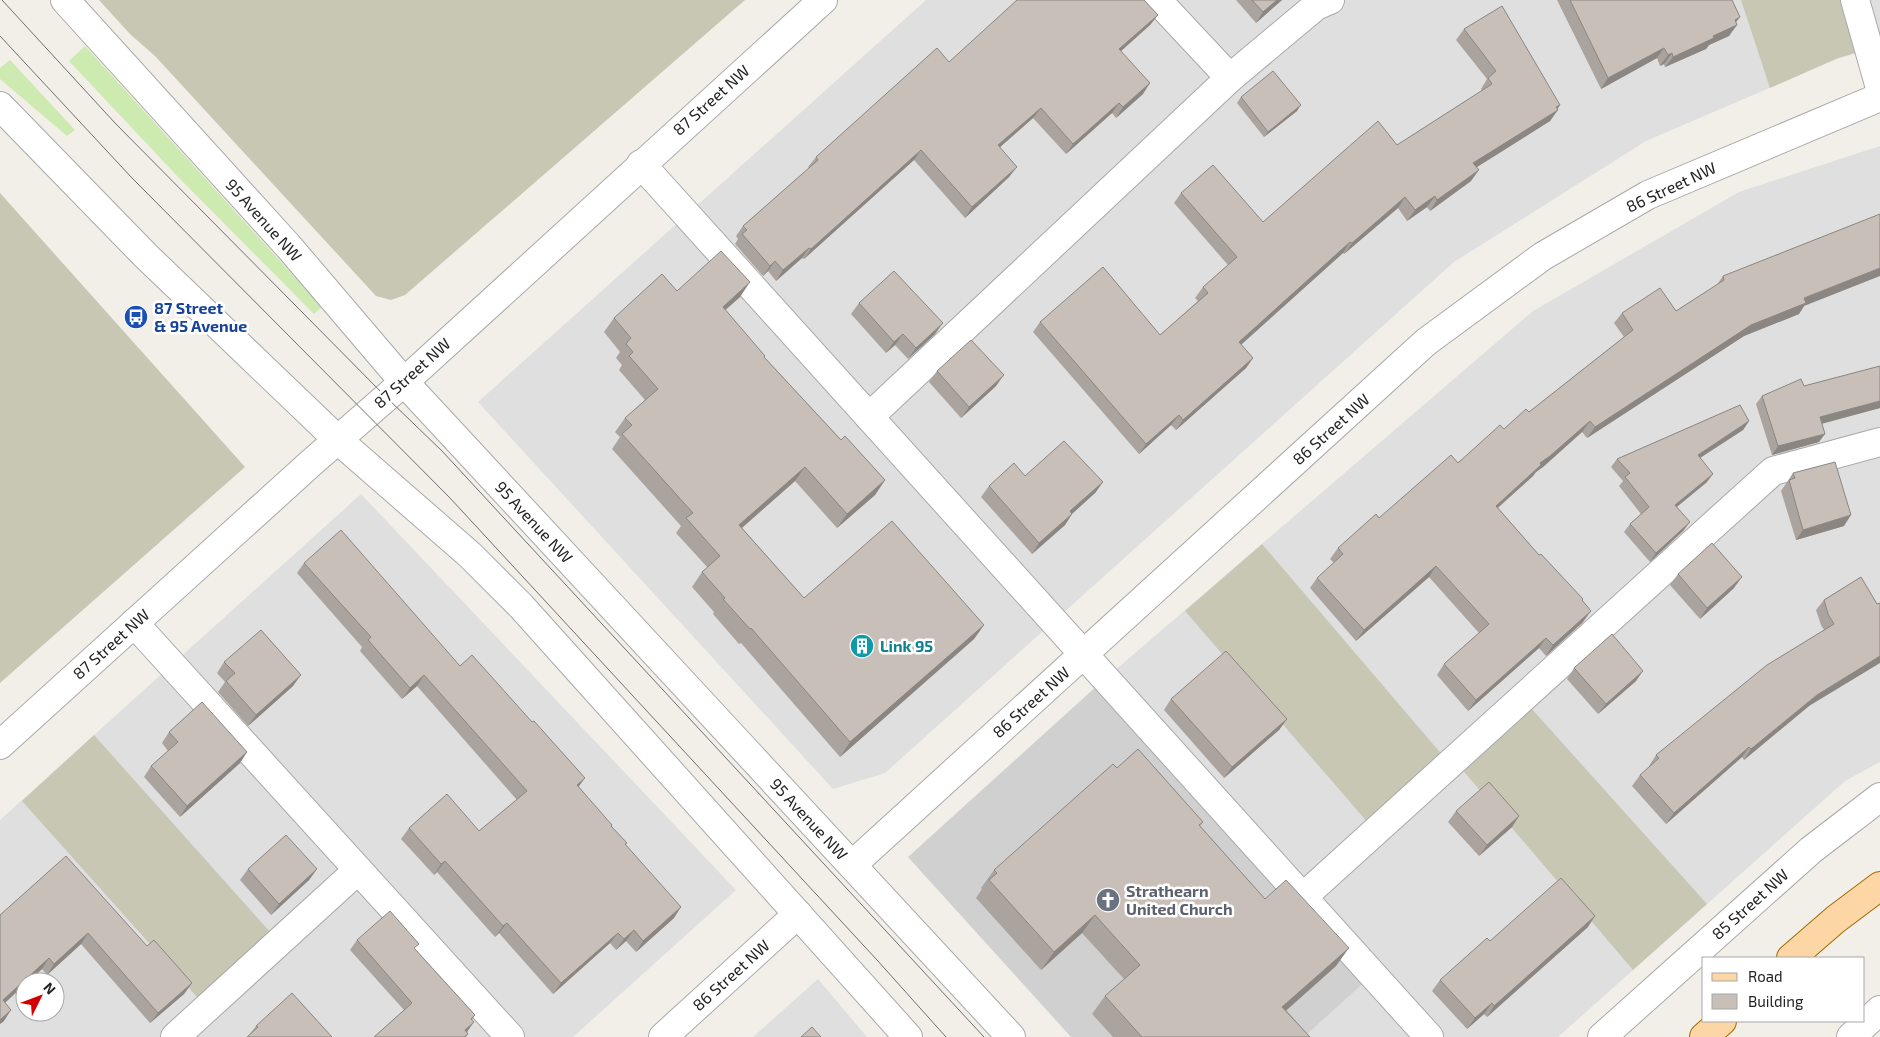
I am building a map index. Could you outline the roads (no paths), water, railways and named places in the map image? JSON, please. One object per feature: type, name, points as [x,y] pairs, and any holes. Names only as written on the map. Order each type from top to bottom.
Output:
[{"type":"main road","points":[[1792,957],[1836,919],[1880,886]]},
{"type":"main road","points":[[1704,1037],[1721,1022]]},
{"type":"street","name":"95 Avenue NW","points":[[65,0],[289,247],[404,382],[1011,1037]]},
{"type":"street","name":"87 Street NW","points":[[0,745],[404,382],[823,0]]},
{"type":"street","points":[[1158,0],[1230,78]]},
{"type":"street","points":[[869,417],[1230,78],[1316,6],[1330,0]]},
{"type":"street","points":[[1855,0],[1880,88]]},
{"type":"street","name":"86 Street NW","points":[[852,865],[1426,342],[1543,256],[1648,195],[1880,97]]},
{"type":"street","points":[[0,106],[146,256],[338,440],[470,555],[521,606],[908,1037]]},
{"type":"street","points":[[641,164],[1429,1037]]},
{"type":"street","points":[[1303,896],[1773,471],[1880,442]]},
{"type":"street","points":[[134,623],[510,1037]]},
{"type":"street","name":"85 Street NW","points":[[1602,1037],[1811,850],[1880,797]]},
{"type":"street","points":[[175,1037],[358,870]]},
{"type":"street","name":"86 Street NW","points":[[663,1037],[798,914]]},
{"type":"street","points":[[1850,1037],[1880,1010]]},
{"type":"tram line","points":[[2,0],[115,123],[386,397],[442,451],[984,1037]]},
{"type":"tram line","points":[[0,36],[132,178],[450,498],[946,1037]]},
{"type":"place","name":"87 Street & 95 Avenue","points":[[136,317]]},
{"type":"place","name":"Link 95","points":[[862,646]]},
{"type":"place","name":"Strathearn United Church","points":[[1108,900]]}]
